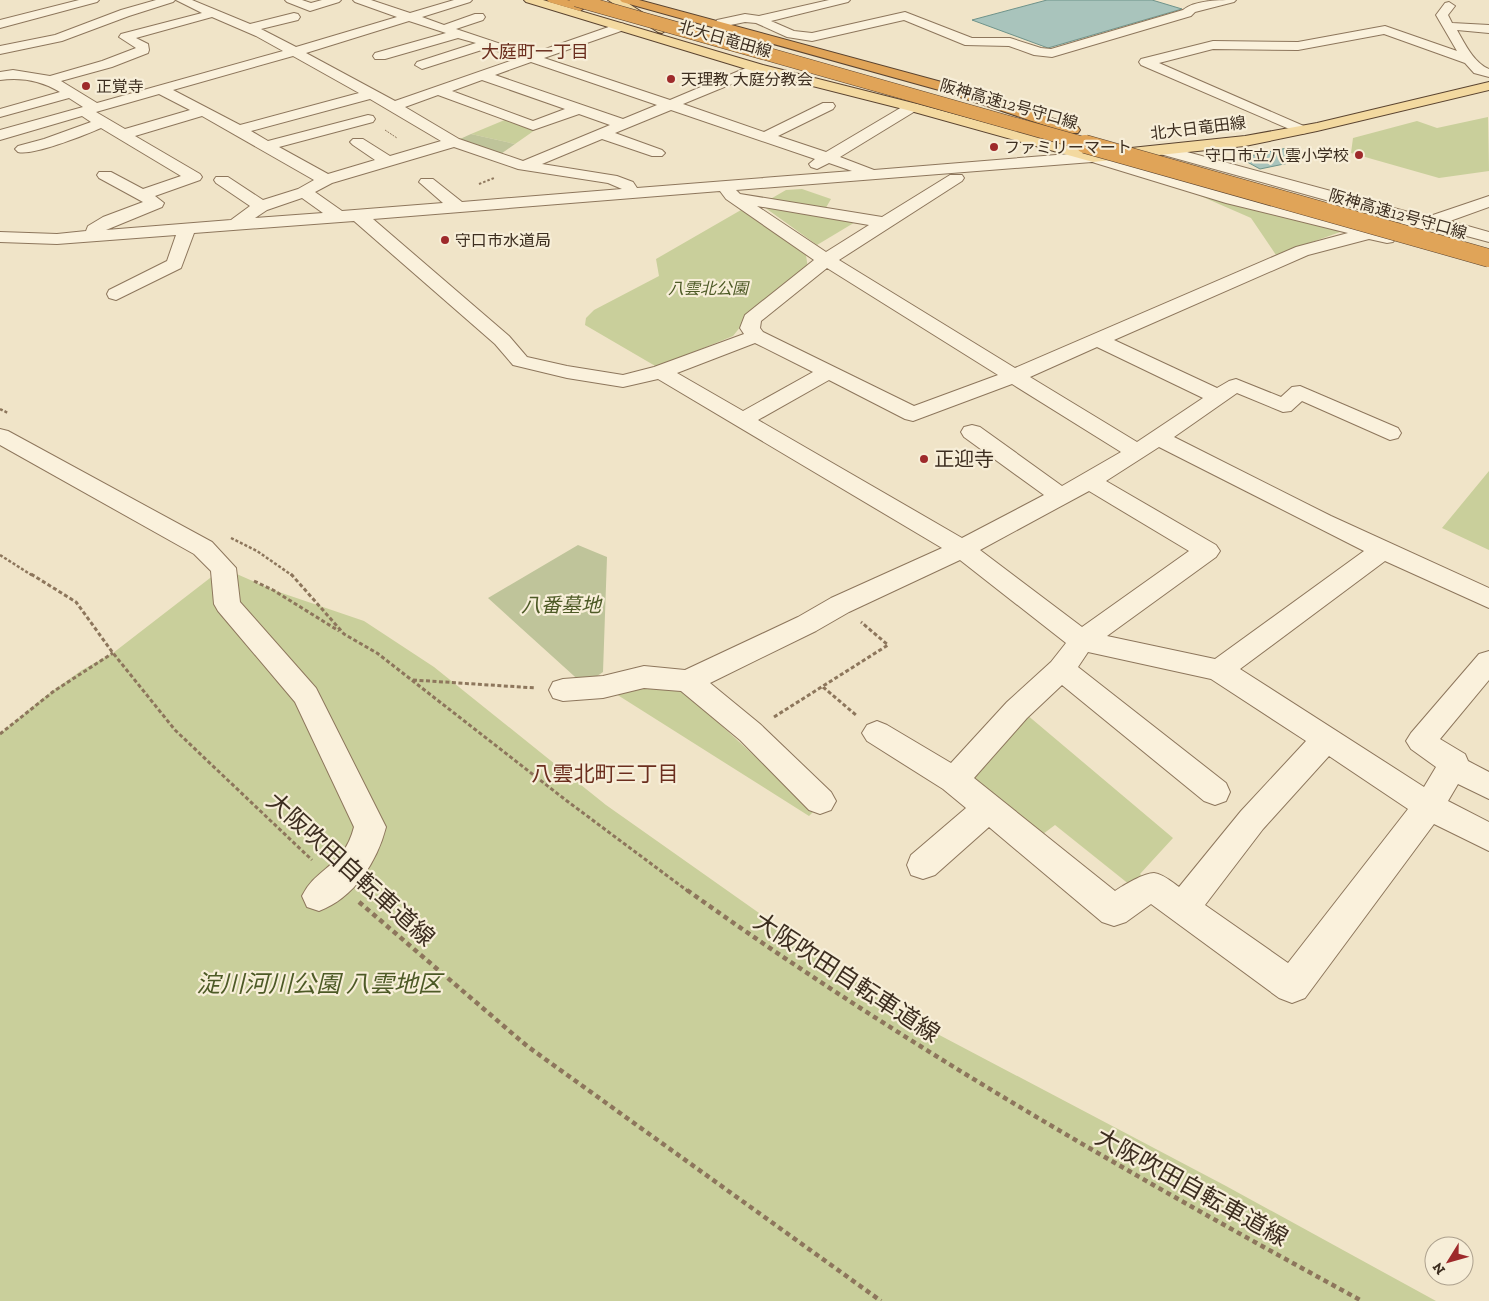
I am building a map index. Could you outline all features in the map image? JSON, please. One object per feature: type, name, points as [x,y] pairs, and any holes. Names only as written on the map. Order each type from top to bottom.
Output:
[{"type":"highway","points":[[553,0],[655,28],[763,53]]},
{"type":"highway","name":"阪神高速12号守口線","points":[[576,0],[1489,258]]},
{"type":"highway","name":"阪神高速12号守口線","points":[[602,0],[1489,247]]},
{"type":"highway","points":[[626,0],[944,87],[1073,130]]},
{"type":"main road","name":"北大日竜田線","points":[[530,0],[758,68],[912,107],[1092,157],[1165,151],[1245,141],[1301,130],[1489,86]]},
{"type":"main road","name":"北大日竜田線","points":[[614,0],[676,36],[804,72],[912,107]]},
{"type":"street","points":[[3,23],[93,0]]},
{"type":"street","points":[[0,50],[24,40],[58,38],[103,18],[169,0]]},
{"type":"street","points":[[182,0],[212,8],[394,106],[454,142],[524,166],[611,179],[627,185],[632,194]]},
{"type":"street","points":[[291,0],[310,7],[335,0]]},
{"type":"street","points":[[359,0],[876,175]]},
{"type":"street","points":[[379,7],[403,0]]},
{"type":"street","points":[[0,136],[93,114],[153,91],[294,52],[466,0]]},
{"type":"street","points":[[788,0],[809,8]]},
{"type":"street","points":[[759,20],[844,0]]},
{"type":"street","points":[[722,23],[745,18],[759,20],[791,34],[812,37],[905,16],[970,42],[1010,42],[1039,52],[1052,53],[1187,13],[1191,9],[1230,0]]},
{"type":"street","points":[[70,5],[103,18]]},
{"type":"street","points":[[1449,6],[1442,15],[1448,26],[1477,69],[1489,74]]},
{"type":"street","points":[[110,37],[125,37],[212,8]]},
{"type":"street","points":[[125,13],[156,28]]},
{"type":"street","points":[[249,28],[294,17]]},
{"type":"street","points":[[443,29],[479,17]]},
{"type":"street","points":[[3,23],[24,40]]},
{"type":"street","points":[[1448,26],[1489,29]]},
{"type":"street","points":[[394,106],[620,27]]},
{"type":"street","points":[[1301,130],[1146,62],[1213,46],[1298,46],[1385,30],[1471,61]]},
{"type":"street","points":[[365,31],[378,36]]},
{"type":"street","points":[[380,56],[458,34]]},
{"type":"street","points":[[4,74],[50,80],[114,62],[143,50],[143,46],[125,37]]},
{"type":"street","points":[[422,65],[487,44]]},
{"type":"street","points":[[0,61],[64,45],[70,47]]},
{"type":"street","points":[[313,62],[332,56]]},
{"type":"street","points":[[114,62],[111,68],[122,80],[203,111],[326,180]]},
{"type":"street","points":[[524,166],[758,68]]},
{"type":"street","points":[[221,72],[236,80]]},
{"type":"street","points":[[484,76],[623,124]]},
{"type":"street","points":[[50,80],[72,93],[93,114],[122,135],[194,177],[142,195]]},
{"type":"street","points":[[440,91],[533,126],[578,109]]},
{"type":"street","points":[[0,113],[72,93]]},
{"type":"street","points":[[239,130],[371,94]]},
{"type":"street","points":[[765,137],[828,106]]},
{"type":"street","points":[[788,182],[912,107]]},
{"type":"street","points":[[122,135],[203,111]]},
{"type":"street","points":[[23,149],[49,142],[93,114]]},
{"type":"street","points":[[266,146],[368,119]]},
{"type":"street","points":[[0,120],[20,130]]},
{"type":"street","points":[[602,134],[657,153]]},
{"type":"street","points":[[358,142],[388,162]]},
{"type":"street","points":[[235,226],[261,206],[304,192],[326,180],[454,142]]},
{"type":"street","points":[[1165,151],[1428,223],[1449,226],[1489,237]]},
{"type":"street","points":[[0,237],[58,239],[632,194],[728,191],[788,182],[1092,157],[1232,199],[1370,233],[1489,266]]},
{"type":"street","points":[[0,228],[81,237],[110,221],[156,203],[106,175]]},
{"type":"street","points":[[956,178],[826,260],[752,318],[750,328],[756,336],[913,414],[1014,376],[1302,251],[1370,233],[1428,223],[1489,201]]},
{"type":"street","points":[[222,180],[261,206]]},
{"type":"street","points":[[427,182],[458,207]]},
{"type":"street","points":[[728,191],[886,223]]},
{"type":"street","points":[[728,191],[826,260],[1137,452]]},
{"type":"street","points":[[304,192],[338,216]]},
{"type":"street","points":[[358,215],[502,340],[520,361],[567,372],[623,380],[661,372],[756,336]]},
{"type":"street","points":[[116,294],[175,264],[187,229]]},
{"type":"street","points":[[1098,340],[1218,397]]},
{"type":"street","points":[[661,372],[962,550],[1082,641],[1220,670],[1429,806],[1489,837]]},
{"type":"street","points":[[742,420],[829,372]]},
{"type":"street","points":[[563,690],[603,687],[644,677],[688,681],[807,624],[840,605],[962,550],[1089,481],[1137,452],[1236,384],[1283,406],[1300,392],[1390,434]]},
{"type":"street","points":[[972,432],[1061,496]]},
{"type":"street","points":[[0,436],[202,548],[223,568],[227,604],[306,696],[370,828],[367,846],[358,860],[327,889]]},
{"type":"street","points":[[1158,438],[1274,499],[1382,551],[1489,599]]},
{"type":"street","points":[[954,780],[1017,710],[1061,669],[1082,641],[1214,546],[1089,481]]},
{"type":"street","points":[[1220,670],[1382,551]]},
{"type":"street","points":[[877,733],[954,780],[987,809],[1114,910],[1140,893],[1154,888],[1292,986],[1429,806],[1454,763],[1421,741],[1489,661]]},
{"type":"street","points":[[1061,669],[1215,792]]},
{"type":"street","points":[[688,681],[750,732],[820,801]]},
{"type":"street","points":[[1182,908],[1252,820],[1326,739]]},
{"type":"street","points":[[1452,767],[1489,786]]},
{"type":"street","points":[[923,865],[987,809]]},
{"type":"path","points":[[368,119],[420,152]]},
{"type":"path","points":[[476,185],[524,166]]},
{"type":"path","name":"大阪吹田自転車道線","points":[[0,555],[76,602],[113,654],[175,730],[327,889],[527,1046],[881,1301]]},
{"type":"path","name":"大阪吹田自転車道線","points":[[223,568],[273,590],[377,653],[590,819],[760,942],[875,1018],[1068,1137],[1219,1223],[1362,1301]]},
{"type":"path","points":[[750,732],[888,645],[840,605]]},
{"type":"path","points":[[0,734],[43,698],[82,670],[113,654]]},
{"type":"path","points":[[412,680],[563,690]]},
{"type":"path","points":[[823,687],[877,733]]},
{"type":"green space","points":[[1488,117],[1489,171],[1439,178],[1351,153],[1353,138],[1417,121],[1437,128]]},
{"type":"green space","points":[[507,119],[535,130],[515,144],[471,134]]},
{"type":"green space","points":[[471,134],[515,144],[498,156],[460,139]]},
{"type":"green space","points":[[1180,187],[1343,231],[1276,255],[1251,218]]},
{"type":"green space","points":[[802,189],[831,199],[824,211],[767,201],[786,190]]},
{"type":"green space","points":[[757,202],[857,221],[817,245]]},
{"type":"green space","name":"八雲北公園","points":[[741,210],[806,255],[808,269],[749,316],[733,336],[657,367],[585,325],[586,318],[594,310],[659,276],[656,259]]},
{"type":"green space","points":[[1489,471],[1489,550],[1442,528]]},
{"type":"green space","name":"八番墓地","points":[[578,545],[607,557],[603,672],[584,685],[488,598]]},
{"type":"green space","name":"淀川河川公園 八雲地区","points":[[223,568],[273,590],[364,621],[434,667],[606,805],[909,1019],[1226,1186],[1436,1301],[0,1301],[0,734],[43,698],[82,670],[113,653]]},
{"type":"green space","points":[[628,687],[682,689],[814,811],[809,816],[616,694]]},
{"type":"green space","points":[[1026,714],[1173,838],[1140,874],[1154,888],[1140,893],[1055,825],[1031,843],[968,777]]},
{"type":"water","points":[[1047,0],[1152,0],[1182,9],[1048,48],[972,20]]},
{"type":"water","points":[[1287,148],[1308,159],[1260,169],[1240,158]]},
{"type":"place","name":"天理教 大庭分教会","points":[[671,79]]},
{"type":"place","name":"正覚寺","points":[[86,86]]},
{"type":"place","name":"ファミリーマート","points":[[994,147]]},
{"type":"place","name":"守口市立八雲小学校","points":[[1359,155]]},
{"type":"place","name":"守口市水道局","points":[[445,240]]},
{"type":"place","name":"正迎寺","points":[[924,459]]},
{"type":"district","name":"大庭町一丁目","points":[[535,52]]},
{"type":"district","name":"八雲北町三丁目","points":[[605,773]]}]
